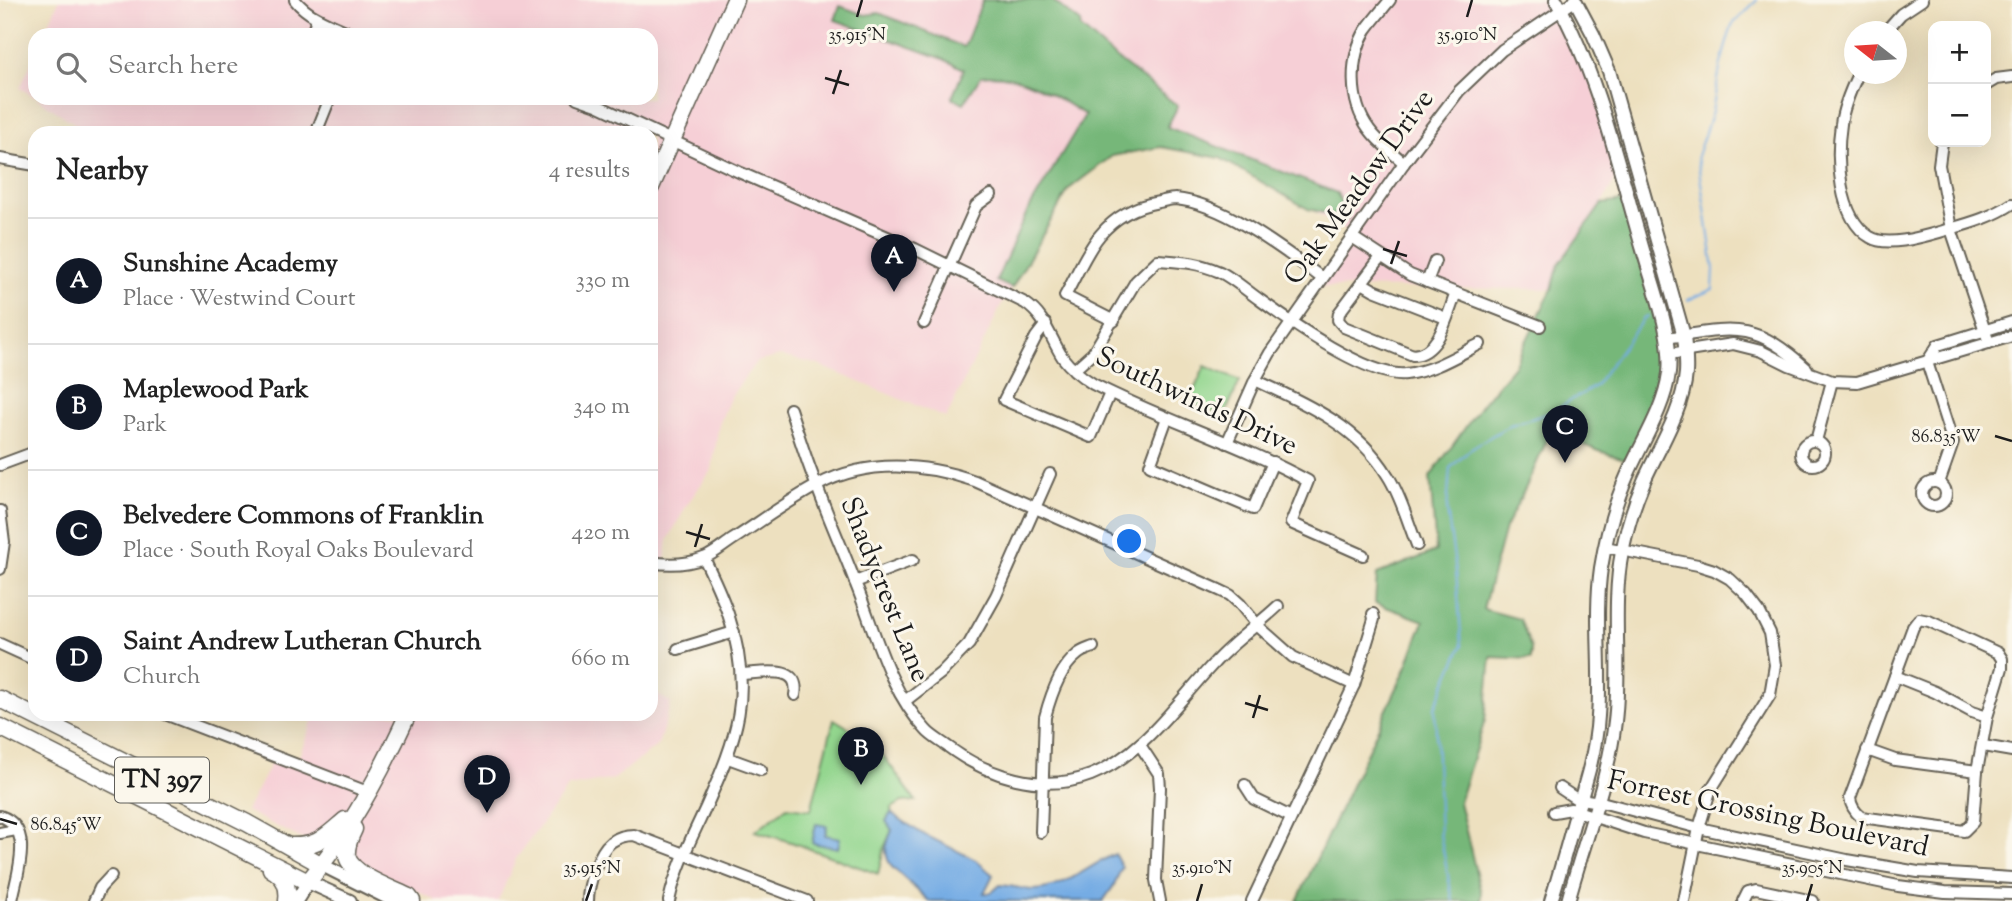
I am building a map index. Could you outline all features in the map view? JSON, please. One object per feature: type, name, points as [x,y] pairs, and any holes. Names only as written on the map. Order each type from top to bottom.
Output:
[{"type":"highway","points":[[658,171],[735,0]]},
{"type":"highway","name":"TN 397","points":[[0,699],[28,713]]},
{"type":"highway","name":"TN 397","points":[[43,721],[323,865]]},
{"type":"highway","points":[[404,721],[366,798],[348,843],[347,858],[361,873],[412,901]]},
{"type":"highway","name":"TN 397","points":[[0,727],[308,882]]},
{"type":"highway","points":[[289,846],[307,846],[323,840],[366,798]]},
{"type":"highway","points":[[308,882],[323,865],[366,798]]},
{"type":"highway","points":[[194,825],[200,834],[277,872],[286,884],[287,901]]},
{"type":"main road","points":[[1568,901],[1610,757],[1618,674],[1616,603],[1622,550],[1636,502],[1681,397],[1686,374],[1684,336],[1609,71],[1576,0]]},
{"type":"main road","points":[[1551,901],[1592,761],[1600,676],[1598,604],[1605,547],[1619,496],[1665,393],[1669,373],[1667,338],[1593,79],[1579,43],[1559,5]]},
{"type":"main road","name":"TN 397","points":[[323,865],[394,901]]},
{"type":"main road","points":[[296,901],[308,882]]},
{"type":"main road","name":"TN 397","points":[[308,882],[350,901]]},
{"type":"street","points":[[295,0],[317,18],[339,28]]},
{"type":"street","points":[[1390,0],[1366,31],[1355,57],[1353,81],[1367,127],[1404,163]]},
{"type":"street","name":"Oak Meadow Drive","points":[[1227,443],[1255,380],[1290,322],[1459,91],[1486,64],[1559,5],[1576,0]]},
{"type":"street","points":[[1895,21],[1923,0]]},
{"type":"street","points":[[314,28],[317,18]]},
{"type":"street","points":[[1988,84],[1996,79],[2012,77]]},
{"type":"street","points":[[1854,84],[1841,122],[1839,152],[1842,190],[1856,224],[1871,238],[1884,241],[1916,238],[1997,214],[2012,204]]},
{"type":"street","points":[[320,126],[327,105]]},
{"type":"street","name":"Southwinds Drive","points":[[597,105],[640,126]]},
{"type":"street","name":"Southwinds Drive","points":[[658,135],[915,249],[1025,303],[1036,311],[1046,324],[1061,354],[1084,379],[1110,393],[1273,462],[1307,481],[1291,523],[1363,555]]},
{"type":"street","points":[[1942,147],[1940,165],[1951,229],[1989,343]]},
{"type":"street","points":[[0,159],[28,164]]},
{"type":"street","points":[[924,323],[976,206],[991,195]]},
{"type":"street","points":[[1114,321],[1065,296],[1098,236],[1119,216],[1140,205],[1174,199],[1202,206],[1238,221],[1322,278]]},
{"type":"street","points":[[1352,237],[1410,275],[1540,326]]},
{"type":"street","points":[[1381,257],[1339,313],[1338,320],[1344,327],[1417,355],[1432,349],[1456,293]]},
{"type":"street","points":[[1074,370],[1093,353],[1136,281],[1158,260],[1195,262],[1224,274],[1290,322],[1380,371],[1403,374],[1429,370],[1480,344]]},
{"type":"street","points":[[1427,282],[1435,261]]},
{"type":"street","points":[[1362,283],[1446,318]]},
{"type":"street","points":[[1927,362],[1938,345],[2012,323]]},
{"type":"street","points":[[1046,324],[1036,337],[1004,400],[1091,437],[1110,393]]},
{"type":"street","points":[[1667,338],[1720,329],[1750,332],[1792,356],[1811,373]]},
{"type":"street","points":[[1669,354],[1733,344],[1832,381],[1857,382],[2012,336]]},
{"type":"street","points":[[1927,362],[1953,443],[1939,483]]},
{"type":"street","points":[[1255,380],[1325,414],[1375,457],[1389,477],[1417,545]]},
{"type":"street","points":[[1816,441],[1832,381]]},
{"type":"street","name":"Shadycrest Lane","points":[[790,409],[816,486],[888,666],[905,701],[926,731],[966,760],[1008,777],[1044,784],[1091,775],[1112,764],[1140,745],[1217,659],[1278,606]]},
{"type":"street","points":[[1167,418],[1150,465],[1253,509],[1273,462]]},
{"type":"street","points":[[0,466],[28,455]]},
{"type":"street","points":[[658,562],[680,563],[704,558],[816,486],[849,474],[876,467],[923,468],[963,477],[1224,592],[1240,604],[1258,626],[1293,657],[1354,685]]},
{"type":"street","points":[[905,701],[941,673],[969,644],[996,596],[1050,474]]},
{"type":"street","points":[[0,511],[4,542],[0,569]]},
{"type":"street","points":[[1605,547],[1714,570],[1730,579],[1746,594],[1759,611],[1770,633],[1775,672],[1770,695],[1710,791],[1699,828],[1684,901]]},
{"type":"street","points":[[668,901],[685,853],[728,758],[740,711],[742,674],[734,632],[704,558]]},
{"type":"street","points":[[856,582],[914,560]]},
{"type":"street","points":[[1252,901],[1354,685],[1374,619],[1373,614]]},
{"type":"street","points":[[1919,619],[2000,656],[2003,668],[1987,717],[1977,771],[1973,822],[1964,831],[1861,817],[1853,809],[1850,798],[1895,676],[1913,627],[1919,619]]},
{"type":"street","points":[[678,649],[734,632]]},
{"type":"street","points":[[0,644],[28,657]]},
{"type":"street","points":[[1041,832],[1045,717],[1051,695],[1076,655],[1093,647]]},
{"type":"street","points":[[742,674],[780,672],[789,675],[797,686],[795,695]]},
{"type":"street","points":[[1895,676],[1987,717]]},
{"type":"street","points":[[182,721],[366,798]]},
{"type":"street","points":[[1140,745],[1159,775],[1156,880],[1160,901]]},
{"type":"street","points":[[1983,746],[2012,751]]},
{"type":"street","points":[[1867,750],[1895,760],[1977,771]]},
{"type":"street","points":[[728,758],[761,770]]},
{"type":"street","points":[[1245,785],[1254,799],[1291,817]]},
{"type":"street","name":"Forrest Crossing Boulevard","points":[[1560,788],[1575,798],[1592,817],[1644,833],[1898,886],[1945,892],[2012,894]]},
{"type":"street","name":"Forrest Crossing Boulevard","points":[[1554,812],[1597,802],[1699,828],[1888,868],[2012,878]]},
{"type":"street","points":[[0,817],[11,822],[21,840],[22,850],[12,901]]},
{"type":"street","points":[[0,833],[16,830]]},
{"type":"street","points":[[588,901],[589,884],[605,849],[616,839],[634,835],[807,901]]},
{"type":"street","points":[[94,901],[100,888],[111,876]]},
{"type":"street","points":[[1742,901],[1748,891],[1756,889],[1813,901]]},
{"type":"shaded area","points":[[59,0],[1553,0],[1579,43],[1620,170],[1602,204],[1559,264],[1552,289],[1315,287],[1353,234],[1220,158],[1161,147],[1112,156],[1069,189],[1003,302],[946,418],[816,364],[780,356],[756,362],[731,396],[719,424],[712,469],[688,503],[668,540],[658,588],[658,126],[78,126],[47,105],[658,105],[658,28],[47,28]]},
{"type":"shaded area","points":[[28,70],[28,93],[20,88]]},
{"type":"shaded area","points":[[658,695],[671,703],[658,745],[614,779],[568,787],[516,859],[498,901],[437,901],[246,811],[273,759],[295,767],[312,721],[658,721]]},
{"type":"green space","points":[[983,0],[1052,0],[1081,23],[1080,27],[1112,55],[1178,106],[1167,127],[1337,193],[1348,219],[1308,209],[1220,158],[1161,147],[1112,156],[1069,189],[1012,288],[996,281],[1026,214],[1085,115],[1036,86],[995,75],[981,76],[964,103],[952,98],[964,69],[941,58],[835,20],[840,6],[865,15],[879,13],[964,47]]},
{"type":"green space","points":[[1628,200],[1667,338],[1669,373],[1638,452],[1627,460],[1551,431],[1505,528],[1483,609],[1520,619],[1531,648],[1531,659],[1491,657],[1485,720],[1459,802],[1481,901],[1297,901],[1404,673],[1424,621],[1375,603],[1377,574],[1436,551],[1430,477],[1482,404],[1514,366],[1552,289],[1559,264],[1602,204]]},
{"type":"green space","points":[[1205,366],[1240,381],[1224,416],[1189,401]]},
{"type":"green space","points":[[834,719],[874,743],[916,801],[902,802],[892,808],[886,821],[892,830],[884,848],[878,874],[755,831],[787,807],[811,810]]},
{"type":"water","points":[[891,813],[921,833],[976,860],[993,875],[984,893],[991,893],[1000,885],[1045,889],[1076,876],[1115,854],[1122,867],[1103,901],[929,901],[888,861],[886,848],[892,830],[886,821]]},
{"type":"water","points":[[816,824],[827,826],[825,835],[840,838],[838,848],[812,843]]},
{"type":"waterway","points":[[1688,300],[1713,289],[1714,269],[1697,156],[1712,112],[1721,63],[1732,25],[1757,0]]},
{"type":"waterway","points":[[1453,901],[1440,834],[1435,707],[1462,646],[1456,571],[1447,510],[1450,468],[1473,447],[1510,425],[1550,413],[1595,386],[1643,319],[1648,316]]},
{"type":"place","name":"Sunshine Academy","points":[[894,292]]},
{"type":"place","name":"Belvedere Commons of Franklin","points":[[1565,463]]},
{"type":"place","name":"Maplewood Park","points":[[861,785]]},
{"type":"place","name":"Saint Andrew Lutheran Church","points":[[487,813]]}]
